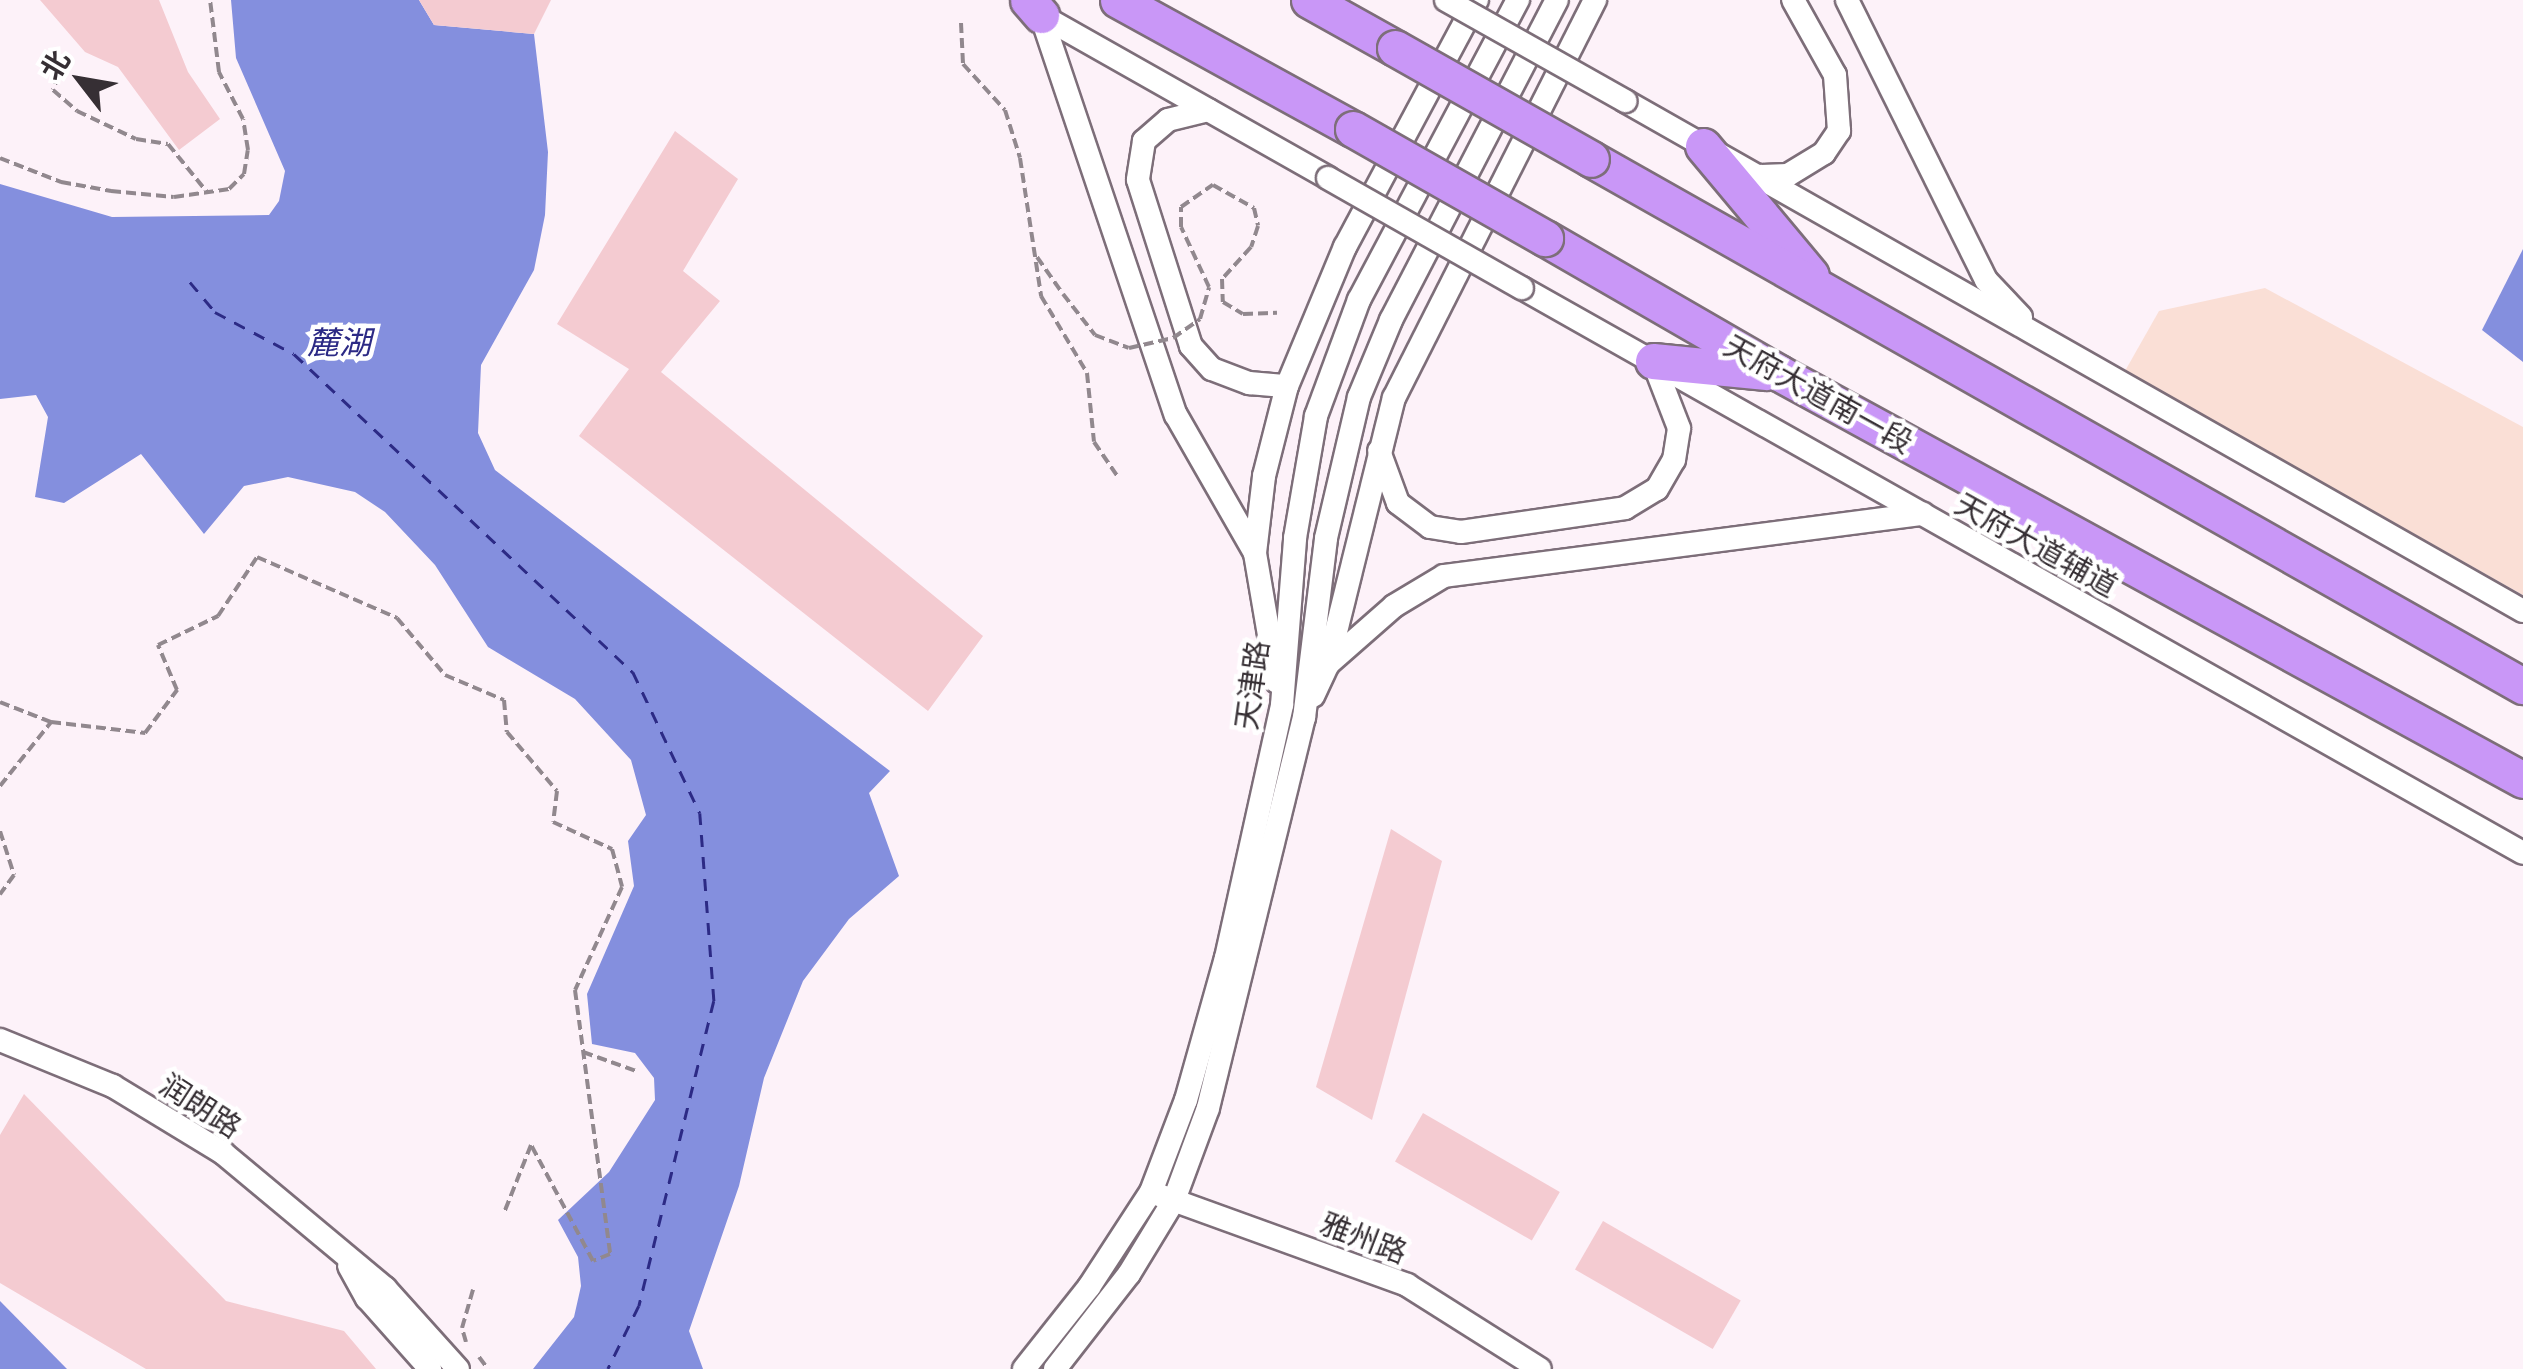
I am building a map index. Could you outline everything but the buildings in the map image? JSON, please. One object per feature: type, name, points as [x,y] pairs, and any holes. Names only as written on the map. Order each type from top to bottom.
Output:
[{"type":"highway","name":"天府大道南一段","points":[[1118,0],[1353,129],[1779,373],[2523,780]]},
{"type":"highway","points":[[1309,0],[2523,686]]},
{"type":"highway","points":[[1703,146],[1824,291]]},
{"type":"highway","points":[[1652,361],[1779,373]]},
{"type":"street","points":[[1446,0],[2523,610]]},
{"type":"street","points":[[1282,704],[1255,553],[1264,476],[1287,386],[1345,246],[1477,0]]},
{"type":"street","name":"天津路","points":[[1055,1369],[1129,1274],[1174,1200],[1208,1108],[1274,797],[1303,475],[1335,360],[1360,300],[1518,0]]},
{"type":"street","name":"天津路","points":[[1024,1369],[1151,1192],[1186,1100],[1274,797],[1304,718],[1326,538],[1359,397],[1391,320],[1556,0]]},
{"type":"street","points":[[1304,718],[1328,664],[1378,446],[1419,342],[1594,0]]},
{"type":"street","points":[[1758,176],[1788,175],[1824,154],[1840,131],[1836,75],[1793,0]]},
{"type":"street","points":[[1847,0],[1986,280],[2036,334]]},
{"type":"street","points":[[1028,5],[1176,415],[1255,553]]},
{"type":"street","name":"天府大道辅道","points":[[1028,5],[2523,854]]},
{"type":"street","points":[[1208,110],[1168,120],[1144,141],[1138,180],[1190,346],[1230,376],[1287,386]]},
{"type":"street","points":[[1378,446],[1398,503],[1430,526],[1461,532],[1624,508],[1657,488],[1674,460],[1679,428],[1652,361]]},
{"type":"street","points":[[1328,664],[1394,606],[1444,576],[1923,514]]},
{"type":"street","name":"润朗路","points":[[0,1040],[113,1086],[196,1135],[345,1258],[424,1352],[458,1369]]},
{"type":"street","name":"雅州路","points":[[1151,1192],[1407,1285],[1540,1369]]},
{"type":"path","points":[[0,158],[61,182],[111,191],[174,197],[228,189],[244,174],[248,150],[244,119],[219,72],[210,0]]},
{"type":"path","points":[[961,23],[963,64],[1005,110],[1041,296],[1088,374],[1094,442],[1118,477]]},
{"type":"path","points":[[59,75],[53,90],[77,111],[136,139],[168,144],[207,192]]},
{"type":"path","points":[[1034,252],[1095,335],[1129,348],[1173,338],[1200,319],[1209,287],[1181,227],[1180,208],[1213,185],[1254,208],[1254,236],[1222,279],[1223,302],[1243,314],[1277,313]]},
{"type":"path","points":[[0,702],[51,722],[145,734],[178,690],[158,645],[218,616],[257,557],[397,618],[445,675],[504,700],[507,732],[558,791],[553,822],[612,850],[622,887],[575,990],[610,1254],[593,1261],[563,1195],[531,1144],[504,1213]]},
{"type":"path","points":[[0,786],[51,722]]},
{"type":"path","points":[[0,830],[14,875],[0,894]]},
{"type":"path","points":[[583,1052],[639,1072]]},
{"type":"path","points":[[466,1343],[462,1328],[473,1290]]},
{"type":"shaded area","points":[[2265,288],[2523,427],[2523,595],[2125,371],[2159,311]]},
{"type":"water","name":"麓湖","points":[[231,0],[419,0],[434,25],[534,34],[548,152],[545,215],[534,270],[481,365],[478,433],[495,470],[890,771],[869,793],[899,876],[849,919],[803,981],[764,1078],[739,1186],[689,1331],[703,1369],[533,1369],[574,1317],[581,1286],[578,1257],[558,1220],[609,1172],[655,1100],[654,1078],[635,1053],[592,1044],[587,994],[634,886],[628,841],[646,815],[631,760],[575,699],[488,647],[435,565],[385,512],[355,492],[288,477],[244,486],[204,534],[141,454],[64,503],[35,497],[48,417],[36,395],[0,399],[0,184],[112,217],[269,215],[279,201],[285,171],[236,58]]},
{"type":"water","points":[[2523,249],[2523,362],[2482,330]]},
{"type":"water","points":[[0,1301],[67,1369],[0,1369]]},
{"type":"ferry route","points":[[190,282],[215,312],[294,354],[633,672],[700,813],[714,1001],[639,1306],[608,1369]]}]
